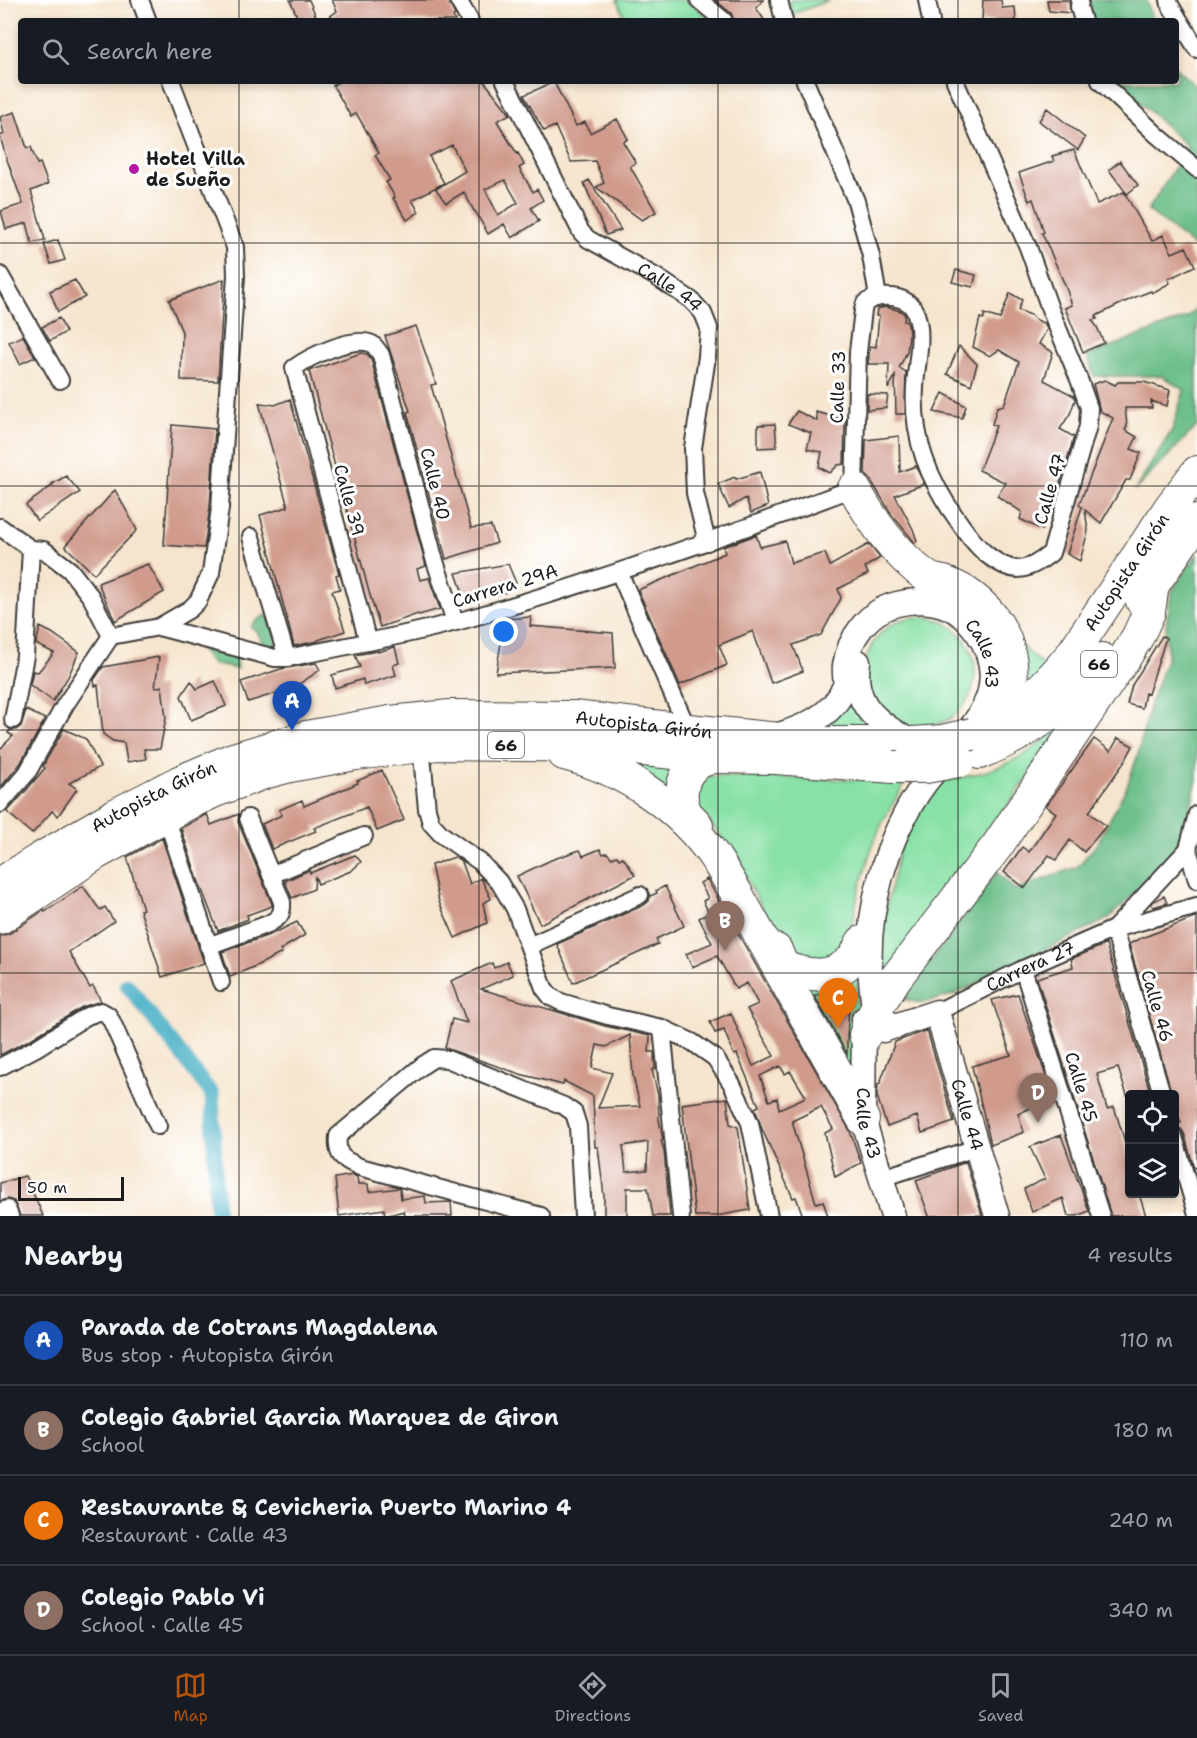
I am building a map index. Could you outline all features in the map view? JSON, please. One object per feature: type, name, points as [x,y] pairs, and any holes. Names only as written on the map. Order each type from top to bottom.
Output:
[{"type":"highway","name":"Autopista Girón","points":[[0,884],[115,815],[233,759],[306,737],[390,722],[450,716],[573,717],[822,743],[942,741],[965,729],[986,728],[1004,718],[1040,690],[1064,664],[1197,472]]},
{"type":"highway","points":[[854,488],[874,522],[906,560],[929,579],[946,583],[970,596],[995,622],[1008,647],[1012,665],[1010,701],[1004,718]]},
{"type":"highway","name":"Autopista Girón","points":[[0,918],[97,853],[165,814],[215,791],[278,769],[356,754],[437,744],[603,746],[714,757],[776,758],[902,776],[926,767],[959,761],[1021,734],[1049,715],[1075,692],[1097,667],[1197,521]]},
{"type":"highway","points":[[882,1015],[895,979],[997,846],[1124,659],[1149,612],[1153,584]]},
{"type":"highway","points":[[513,745],[567,754],[618,774],[665,803],[686,823],[715,858],[737,894],[863,1119]]},
{"type":"highway","points":[[714,757],[703,760],[685,777],[682,801],[686,813],[711,839],[740,879],[764,922],[783,967],[803,974],[822,975],[839,970],[853,958],[862,942]]},
{"type":"street","points":[[140,0],[147,18]]},
{"type":"street","points":[[458,0],[468,18]]},
{"type":"street","points":[[699,0],[720,18]]},
{"type":"street","points":[[778,0],[783,18]]},
{"type":"street","points":[[927,0],[930,18]]},
{"type":"street","points":[[1080,0],[1079,7],[1082,18]]},
{"type":"street","points":[[1169,0],[1178,18]]},
{"type":"street","points":[[1179,20],[1197,49]]},
{"type":"street","points":[[0,804],[27,774],[65,705],[111,636],[159,627],[190,609],[198,601],[211,573],[220,508],[236,276],[235,247],[172,84]]},
{"type":"street","name":"Calle 44","points":[[507,84],[581,232],[588,239],[658,278],[691,300],[703,313],[709,328],[709,338],[693,448],[695,493],[707,542]]},
{"type":"street","points":[[806,84],[856,201],[871,256],[878,297]]},
{"type":"street","name":"Calle 47","points":[[878,297],[903,300],[910,304],[916,312],[919,332],[914,411],[922,454],[940,496],[968,536],[993,559],[1021,570],[1038,563],[1051,553],[1088,426],[1089,408],[1050,309],[1029,247],[956,84]]},
{"type":"street","points":[[1103,84],[1197,170]]},
{"type":"street","points":[[0,275],[60,380]]},
{"type":"street","name":"Calle 33","points":[[854,488],[858,352],[863,310],[865,303],[878,297]]},
{"type":"street","name":"Calle 39","points":[[368,642],[294,368],[308,358],[335,347],[358,342],[372,344],[381,355]]},
{"type":"street","name":"Calle 40","points":[[381,355],[434,558],[455,622]]},
{"type":"street","name":"Carrera 29A","points":[[159,627],[275,658],[286,658],[383,640],[455,622],[619,572],[854,488]]},
{"type":"street","points":[[0,527],[31,549],[44,550],[70,570],[91,597],[111,636]]},
{"type":"street","points":[[251,537],[286,658]]},
{"type":"street","points":[[13,720],[25,656],[31,549]]},
{"type":"street","points":[[619,572],[688,730]]},
{"type":"street","name":"Calle 43","points":[[771,738],[804,727],[815,721],[832,706],[845,687],[844,669],[855,636],[866,622],[895,604],[930,601],[946,606],[961,615],[984,641],[990,658],[992,675],[990,693],[984,709],[924,785],[905,817],[890,850],[879,885],[872,922],[869,958],[882,1015],[863,1119],[893,1216]]},
{"type":"street","name":"Calle 43","points":[[912,743],[877,720],[864,704],[857,685],[857,664],[863,645],[875,629],[892,617],[911,611],[932,612],[951,620],[966,633],[977,650],[982,670],[980,690],[965,729]]},
{"type":"street","points":[[421,746],[427,809],[431,823],[448,839],[480,862],[499,882],[515,909],[544,988],[551,997],[608,1016],[662,1028],[692,1042],[715,1058],[732,1084],[750,1123],[769,1216]]},
{"type":"street","name":"Calle 43","points":[[882,1015],[862,942],[866,909],[877,866],[896,814],[902,776]]},
{"type":"street","points":[[165,814],[221,982]]},
{"type":"street","points":[[1114,929],[1188,849],[1197,814]]},
{"type":"street","points":[[208,946],[276,919],[283,911],[282,902],[248,818]]},
{"type":"street","points":[[271,875],[364,836]]},
{"type":"street","points":[[1188,849],[1197,880]]},
{"type":"street","points":[[529,946],[640,895]]},
{"type":"street","name":"Carrera 27","points":[[882,1015],[937,1012],[1023,969],[1114,929],[1197,906]]},
{"type":"street","name":"Calle 46","points":[[1114,929],[1161,1090]]},
{"type":"street","name":"Calle 45","points":[[1023,969],[1101,1216]]},
{"type":"street","points":[[0,1067],[36,1048],[87,1016],[101,1011],[108,1015],[112,1022],[158,1126]]},
{"type":"street","name":"Calle 44","points":[[937,1012],[998,1216]]},
{"type":"street","points":[[662,1028],[681,1216]]},
{"type":"street","points":[[541,1216],[360,1167],[343,1158],[337,1148],[338,1136],[423,1065],[434,1058],[447,1059],[564,1106],[574,1113],[578,1126],[583,1216]]},
{"type":"street","points":[[1176,1144],[1197,1214]]},
{"type":"street","points":[[882,1178],[976,1148]]},
{"type":"street","points":[[0,1212],[7,1209],[10,1216]]},
{"type":"green space","points":[[617,0],[687,0],[708,18],[625,18]]},
{"type":"green space","points":[[790,0],[830,0],[790,15]]},
{"type":"green space","points":[[1089,0],[1146,0],[1153,18],[1092,18]]},
{"type":"green space","points":[[1179,71],[1197,88],[1197,249],[1148,210],[1188,147],[1120,84],[1179,84]]},
{"type":"green space","points":[[1197,307],[1197,426],[1135,490],[1172,430],[1184,390],[1162,376],[1094,376],[1087,356],[1188,317]]},
{"type":"green space","points":[[1197,554],[1197,780],[1181,848],[1108,919],[953,995],[922,1003],[906,1000],[909,989],[997,872],[1015,890],[1077,867],[1097,844],[1127,786],[1138,754],[1150,704],[1167,657],[1166,624],[1172,591]]},
{"type":"green space","points":[[268,614],[280,642],[271,647],[262,643],[258,633],[251,627]]},
{"type":"green space","points":[[920,617],[941,621],[959,633],[971,651],[975,672],[971,693],[959,711],[941,723],[920,727],[899,723],[881,711],[869,693],[865,672],[869,651],[881,633],[899,621]]},
{"type":"green space","points":[[1012,637],[1049,671],[1019,701]]},
{"type":"green space","points":[[203,643],[220,653],[225,648],[237,653],[237,669],[212,664],[199,649]]},
{"type":"green space","points":[[851,691],[877,727],[810,731]]},
{"type":"green space","points":[[1084,698],[878,989],[881,931],[900,847],[934,781],[955,779],[986,771],[1019,758],[1059,726]]},
{"type":"green space","points":[[612,759],[670,768],[671,797]]},
{"type":"green space","points":[[710,776],[906,781],[882,823],[871,850],[858,894],[848,946],[839,961],[793,958],[770,922],[728,845],[693,803],[697,784]]},
{"type":"green space","points":[[858,970],[854,1089],[805,987]]},
{"type":"building","points":[[290,0],[309,0],[317,18],[298,18]]},
{"type":"building","points":[[332,0],[448,0],[455,15],[454,18],[328,18],[337,11]]},
{"type":"building","points":[[715,0],[763,0],[756,8],[763,18],[733,18],[731,13]]},
{"type":"building","points":[[983,0],[1001,0],[1002,8],[1015,7],[1016,18],[982,18]]},
{"type":"building","points":[[1047,0],[1069,0],[1070,13],[1049,11]]},
{"type":"building","points":[[335,84],[486,84],[510,114],[497,121],[524,165],[519,168],[533,192],[537,189],[543,200],[531,208],[539,221],[512,238],[504,224],[488,234],[464,192],[446,203],[436,189],[465,171],[452,145],[429,156],[444,183],[412,200],[419,212],[407,220],[386,182],[390,180],[375,155],[379,153],[356,113],[351,117],[333,85]],"holes":[[[505,180],[518,203],[498,215],[485,189]]]},
{"type":"building","points":[[549,84],[555,84],[576,126],[585,122],[590,133],[617,119],[628,139],[623,142],[636,163],[630,166],[656,212],[642,220],[596,187],[604,183],[595,161],[571,162],[555,126],[544,131],[524,95]]},
{"type":"building","points":[[1047,108],[1085,138],[1078,150],[1039,121]]},
{"type":"building","points":[[15,112],[27,148],[31,147],[48,184],[31,191],[45,240],[32,243],[27,223],[6,229],[1,211],[23,204],[0,136],[4,134],[0,117]]},
{"type":"building","points":[[1074,150],[1097,204],[1124,192],[1152,241],[1163,235],[1172,253],[1186,247],[1195,266],[1168,279],[1170,283],[1152,293],[1151,291],[1133,298],[1096,316],[1097,319],[1092,320],[1104,343],[1083,352],[1065,308],[1072,305],[1065,285],[1042,233],[1044,232],[1033,199],[1029,201],[1019,173],[1054,161],[1052,156]]},
{"type":"building","points":[[1120,161],[1138,185],[1127,194],[1109,170]]},
{"type":"building","points":[[589,180],[621,230],[606,235],[584,183]]},
{"type":"building","points":[[58,240],[65,260],[51,264],[44,244]]},
{"type":"building","points":[[956,270],[976,275],[973,287],[952,282]]},
{"type":"building","points":[[224,279],[218,381],[181,380],[182,332],[169,300]]},
{"type":"building","points":[[75,280],[85,297],[58,312],[50,291]]},
{"type":"building","points":[[1010,293],[1022,300],[1018,310],[1033,316],[1045,324],[1047,329],[1039,344],[1053,352],[1044,380],[1074,396],[1075,400],[1070,414],[1060,429],[1074,437],[1053,500],[1055,501],[1053,509],[1051,513],[1047,511],[1042,530],[1020,519],[1022,512],[997,496],[1006,483],[979,470],[996,426],[992,424],[997,407],[1004,405],[1019,362],[999,350],[990,356],[973,347],[980,318],[984,319],[984,314],[1000,319]]},
{"type":"building","points":[[886,307],[901,311],[908,325],[907,352],[899,368],[906,372],[905,414],[896,414],[895,376],[888,389],[889,364],[868,364],[870,346],[876,347],[879,316],[876,316],[877,309]]},
{"type":"building","points":[[59,318],[66,332],[50,341],[42,327]]},
{"type":"building","points":[[416,326],[436,384],[431,385],[471,528],[491,526],[497,543],[446,559],[407,412],[410,411],[385,336]]},
{"type":"building","points":[[23,336],[35,357],[20,364],[9,342]]},
{"type":"building","points":[[959,346],[977,364],[971,385],[947,374]]},
{"type":"building","points":[[361,353],[367,354],[371,359],[426,566],[417,569],[420,580],[429,578],[440,609],[380,627],[309,371]]},
{"type":"building","points":[[1105,380],[1115,385],[1118,382],[1144,382],[1170,390],[1167,406],[1151,401],[1152,408],[1125,408],[1127,426],[1125,430],[1137,437],[1131,449],[1141,453],[1130,480],[1126,480],[1101,523],[1085,510],[1088,531],[1080,561],[1067,554],[1082,507],[1079,505],[1113,418],[1100,411],[1093,384]]},
{"type":"building","points":[[943,393],[966,406],[962,418],[934,412]]},
{"type":"building","points":[[867,394],[888,395],[886,408],[867,410]]},
{"type":"building","points":[[290,399],[339,574],[336,575],[340,589],[332,591],[345,631],[318,641],[294,646],[260,515],[288,507],[259,403],[275,405]]},
{"type":"building","points":[[797,411],[817,421],[816,412],[845,420],[844,464],[838,465],[830,473],[819,467],[822,452],[807,449],[811,433],[788,424]]},
{"type":"building","points":[[775,424],[777,447],[758,448],[758,425]]},
{"type":"building","points":[[172,425],[215,429],[210,507],[204,548],[164,545]]},
{"type":"building","points":[[899,436],[900,472],[916,466],[924,484],[895,495],[913,529],[917,541],[915,543],[892,515],[865,474],[866,440]]},
{"type":"building","points":[[760,472],[768,506],[751,513],[746,498],[729,508],[718,484],[735,477],[736,479]]},
{"type":"building","points":[[66,476],[80,492],[37,521],[26,505]]},
{"type":"building","points":[[115,490],[137,530],[94,574],[65,546]]},
{"type":"building","points":[[756,535],[760,547],[785,541],[791,563],[825,553],[830,566],[869,544],[880,558],[865,567],[868,574],[838,589],[841,598],[821,635],[793,645],[803,671],[771,683],[753,631],[719,645],[727,665],[680,685],[638,590],[725,553],[723,547]]},
{"type":"building","points":[[148,564],[164,592],[115,621],[98,583]]},
{"type":"building","points":[[508,564],[516,583],[503,587],[506,592],[493,596],[490,592],[465,599],[456,573]]},
{"type":"building","points":[[531,617],[530,626],[613,633],[615,668],[496,673],[505,619]]},
{"type":"building","points":[[40,627],[79,652],[68,677],[53,701],[30,685],[33,671],[38,672],[54,653],[36,644]]},
{"type":"building","points":[[1162,636],[1166,638],[1148,694],[1145,693],[1142,708],[1127,704],[1132,685]]},
{"type":"building","points":[[395,647],[399,663],[393,665],[396,675],[364,685],[363,679],[335,688],[332,675],[360,667],[355,655]]},
{"type":"building","points":[[159,657],[155,688],[162,686],[166,718],[160,749],[144,749],[146,759],[127,762],[124,743],[113,741],[103,734],[98,685],[95,686],[94,680],[103,667]]},
{"type":"building","points":[[316,663],[320,670],[299,684],[248,702],[241,682],[281,669]]},
{"type":"building","points":[[191,681],[197,689],[215,681],[226,706],[191,720],[181,696]]},
{"type":"building","points":[[26,710],[45,719],[20,764],[0,788],[0,749],[13,736],[8,733],[10,730],[16,730],[21,726]]},
{"type":"building","points":[[64,729],[86,739],[100,767],[69,783],[77,789],[58,816],[52,811],[32,834],[7,812],[45,768],[43,766]]},
{"type":"building","points":[[1118,738],[1133,746],[1089,812],[1106,826],[1084,852],[1070,840],[1056,860],[1049,855],[1025,888],[1004,872],[1022,847],[1029,852],[1056,813],[1046,806],[1094,739],[1111,751]]},
{"type":"building","points":[[382,770],[404,820],[377,831],[367,807],[314,828],[316,831],[272,849],[262,824],[282,815],[279,810],[302,800],[304,806]]},
{"type":"building","points":[[207,814],[211,825],[239,814],[238,822],[272,904],[272,906],[247,915],[248,919],[218,931],[181,828]]},
{"type":"building","points":[[162,838],[204,963],[162,977],[140,910],[143,909],[127,857]]},
{"type":"building","points":[[600,849],[603,854],[607,853],[612,858],[623,857],[635,875],[540,924],[517,876],[551,860],[580,850],[583,856]]},
{"type":"building","points":[[355,855],[361,862],[351,871],[318,884],[315,876],[314,889],[292,898],[285,881],[309,870],[310,873]]},
{"type":"building","points":[[455,857],[462,862],[470,884],[481,878],[491,899],[483,903],[487,923],[455,938],[439,902],[431,865]]},
{"type":"building","points":[[707,879],[850,1131],[861,1163],[835,1177],[825,1133],[833,1129],[821,1107],[792,1121],[816,1203],[823,1201],[828,1216],[803,1216],[762,1129],[755,1108],[759,1106],[737,1054],[734,1055],[724,1030],[715,1033],[710,1022],[731,1013],[753,1066],[774,1056],[747,1009],[758,1004],[747,983],[736,989],[717,956],[692,967],[686,954],[712,943],[699,918],[709,913],[703,901],[708,898],[700,883]],"holes":[[[780,1066],[785,1074],[790,1071],[806,1097],[779,1109],[777,1098],[769,1101],[760,1076]]]},
{"type":"building","points":[[83,886],[100,910],[105,907],[114,921],[69,952],[90,988],[93,986],[101,1001],[82,1007],[31,1039],[0,1055],[0,936],[10,933],[44,910],[45,912]]},
{"type":"building","points":[[665,886],[684,926],[656,939],[658,944],[573,983],[557,944],[644,905],[649,901],[650,896]]},
{"type":"building","points":[[1164,896],[1167,903],[1153,907],[1151,904],[1154,901]]},
{"type":"building","points":[[1197,917],[1197,1167],[1194,1168],[1184,1133],[1179,1128],[1181,1123],[1179,1090],[1171,1090],[1129,944]]},
{"type":"building","points":[[297,922],[305,935],[280,950],[282,953],[230,977],[222,952],[272,934]]},
{"type":"building","points":[[1106,944],[1150,1090],[1125,1090],[1118,1068],[1097,1074],[1107,1109],[1114,1107],[1125,1143],[1125,1198],[1140,1198],[1146,1216],[1111,1216],[1037,978],[1073,967],[1071,959]]},
{"type":"building","points":[[507,962],[513,975],[481,989],[605,1026],[650,1036],[649,1052],[654,1052],[655,1069],[652,1070],[658,1095],[670,1216],[653,1216],[648,1188],[627,1188],[627,1216],[604,1216],[598,1147],[595,1147],[593,1096],[564,1081],[563,1085],[520,1074],[445,1048],[452,1019],[467,1023],[451,981],[492,963],[494,968]],"holes":[[[630,1035],[633,1076],[640,1106],[598,1108],[612,1073],[592,1068],[597,1045],[606,1047]],[[648,1142],[647,1170],[626,1172],[623,1146]]]},
{"type":"building","points":[[850,991],[847,1037],[847,1054],[814,995]]},
{"type":"building","points":[[1018,994],[1053,1097],[1018,1114],[1024,1132],[991,1145],[972,1066],[1011,1055],[992,1000]]},
{"type":"building","points":[[927,1030],[954,1122],[922,1133],[917,1116],[887,1127],[877,1096],[878,1084],[895,1042]]},
{"type":"building","points":[[727,1098],[730,1124],[738,1127],[750,1210],[716,1216],[695,1216],[682,1104]]},
{"type":"building","points":[[1061,1135],[1089,1211],[1077,1216],[1068,1216],[1063,1198],[1032,1212],[1024,1189],[1045,1179],[1030,1147]]},
{"type":"building","points":[[966,1162],[982,1215],[929,1216],[916,1180]]},
{"type":"building","points":[[353,1175],[357,1177],[358,1184],[368,1184],[369,1192],[399,1188],[401,1199],[425,1196],[426,1203],[451,1202],[452,1216],[405,1216],[404,1211],[385,1216],[384,1209],[339,1216],[335,1178]]},
{"type":"building","points":[[25,1176],[43,1216],[20,1216],[14,1201],[8,1199],[0,1201],[0,1183]]},
{"type":"waterway","points":[[127,985],[212,1094],[217,1216]]},
{"type":"place","name":"Hotel Villa de Sueño","points":[[134,169]]},
{"type":"place","name":"Parada de Cotrans Magdalena","points":[[292,731]]},
{"type":"place","name":"Colegio Gabriel Garcia Marquez de Giron","points":[[725,951]]},
{"type":"place","name":"Restaurante & Cevicheria Puerto Marino 4","points":[[838,1028]]},
{"type":"place","name":"Colegio Pablo Vi","points":[[1038,1123]]}]
